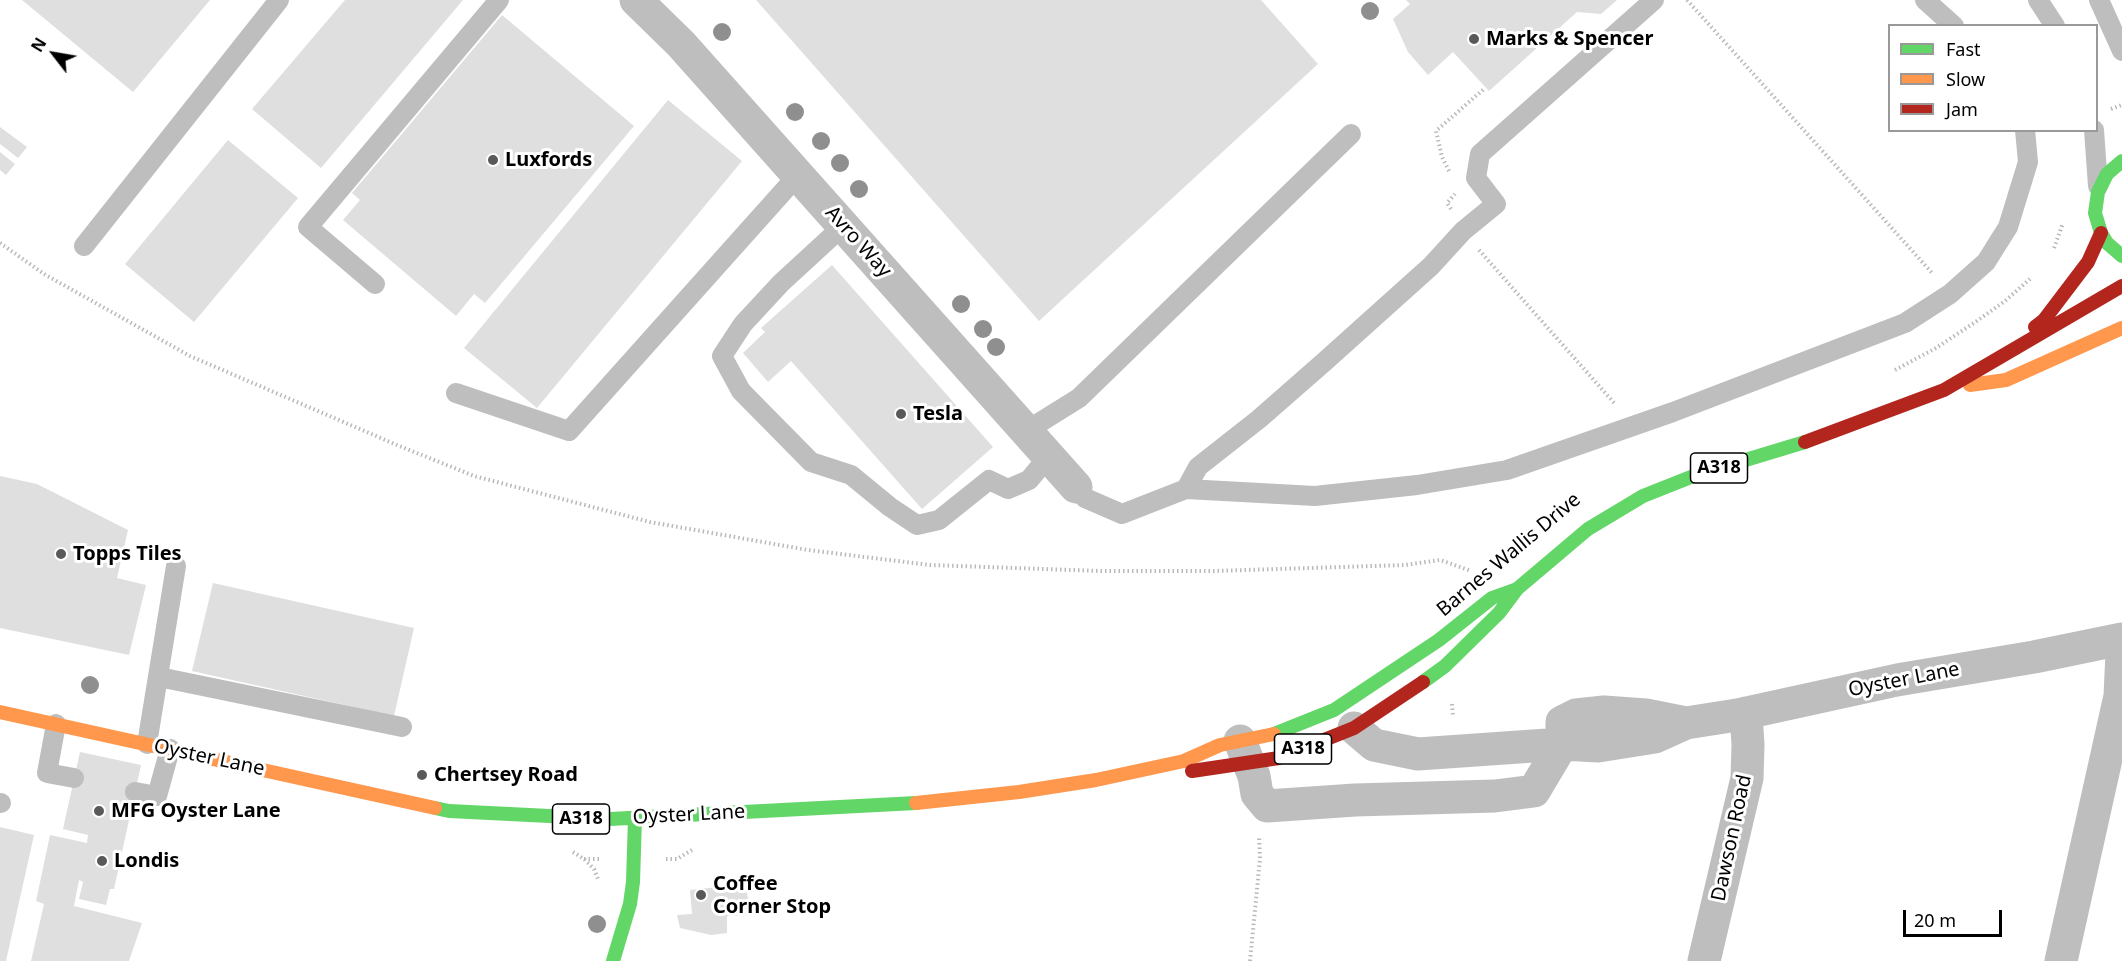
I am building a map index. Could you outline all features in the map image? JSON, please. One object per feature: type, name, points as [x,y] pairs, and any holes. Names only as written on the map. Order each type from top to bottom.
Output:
[{"type":"main road","points":[[2122,161],[2107,174],[2098,192],[2096,213],[2101,233],[2107,243],[2122,256]]},
{"type":"main road","name":"Barnes Wallis Drive","points":[[1995,361],[2044,320],[2088,262],[2101,233]]},
{"type":"main road","name":"Barnes Wallis Drive","points":[[1354,728],[1412,691],[1445,666],[1499,613],[1516,589],[1588,529],[1643,496],[1696,475],[1801,444],[1944,390],[2122,286]]},
{"type":"main road","name":"Barnes Wallis Drive","points":[[1944,390],[2006,380],[2122,328]]},
{"type":"main road","name":"Barnes Wallis Drive","points":[[1290,729],[1334,710],[1439,640],[1492,598],[1516,589]]},
{"type":"main road","name":"Oyster Lane","points":[[0,712],[449,811],[564,818],[635,818],[936,802],[1069,785],[1170,765],[1220,746],[1279,758],[1354,728]]},
{"type":"main road","name":"Oyster Lane","points":[[1170,765],[1192,771],[1244,752],[1290,729]]},
{"type":"main road","points":[[613,961],[625,925],[633,882],[635,818]]},
{"type":"street","name":"Avro Way","points":[[636,0],[681,44],[1076,487]]},
{"type":"street","name":"Oyster Lane","points":[[1354,728],[1374,745],[1418,754],[1562,744],[1598,746],[1655,737],[1686,723],[1746,713],[1897,680],[2034,657],[2122,639]]},
{"type":"street","points":[[2061,961],[2120,696],[2122,652]]},
{"type":"street","name":"Dawson Road","points":[[1704,961],[1747,778],[1746,713]]},
{"type":"street","points":[[1244,752],[1257,794],[1267,806],[1495,796],[1534,791],[1562,744]]},
{"type":"lane","points":[[84,246],[279,0]]},
{"type":"lane","points":[[375,284],[308,227],[499,0]]},
{"type":"lane","points":[[1186,489],[1198,467],[1259,419],[1323,363],[1431,267],[1463,231],[1496,204],[1476,177],[1480,154],[1654,0]]},
{"type":"lane","points":[[1925,0],[1952,24]]},
{"type":"lane","points":[[2038,0],[2054,24]]},
{"type":"lane","points":[[2107,3],[2122,51]]},
{"type":"lane","points":[[1076,487],[1085,498],[1122,514],[1186,489],[1315,496],[1417,485],[1507,470],[1624,430],[1905,323],[1950,294],[1986,261],[2008,227],[2028,162],[2025,132]]},
{"type":"lane","points":[[2094,132],[2098,192]]},
{"type":"lane","points":[[1026,431],[1079,398],[1351,134]]},
{"type":"lane","points":[[456,393],[569,431],[798,175]]},
{"type":"lane","points":[[843,226],[788,276],[743,324],[722,356],[741,391],[811,462],[851,475],[890,507],[917,525],[939,520],[989,480],[1008,489],[1029,480],[1048,456]]},
{"type":"lane","points":[[147,744],[176,566]]},
{"type":"lane","points":[[159,677],[402,726]]},
{"type":"lane","points":[[56,724],[47,773],[74,778]]},
{"type":"lane","points":[[135,792],[157,796],[170,749]]},
{"type":"path","points":[[1688,0],[1974,323]]},
{"type":"path","points":[[1450,174],[1442,157],[1436,131],[1485,88]]},
{"type":"path","points":[[1458,190],[1447,203],[1463,231],[1619,409],[1624,430]]},
{"type":"path","points":[[2052,254],[2064,213]]},
{"type":"path","points":[[0,243],[44,274],[190,356],[397,445],[474,476],[650,522],[808,550],[930,565],[1214,571],[1394,565],[1440,560],[1473,571]]},
{"type":"path","points":[[1888,374],[1936,348],[1974,323],[2005,301],[2037,271]]},
{"type":"path","points":[[1250,961],[1260,859],[1258,836]]},
{"type":"building","points":[[22,0],[210,0],[133,92]]},
{"type":"building","points":[[345,0],[463,0],[321,168],[252,109]]},
{"type":"building","points":[[756,0],[1261,0],[1318,64],[1039,321]]},
{"type":"building","name":"Marks & Spencer","points":[[1406,0],[1617,0],[1601,14],[1577,12],[1489,91],[1453,52],[1428,75],[1408,52],[1393,19],[1410,4]]},
{"type":"building","name":"Luxfords","points":[[502,15],[634,126],[485,303],[474,294],[456,316],[343,220],[360,200],[352,193]]},
{"type":"building","points":[[668,100],[742,161],[537,408],[464,348]]},
{"type":"building","points":[[0,127],[27,147],[18,158],[0,144]]},
{"type":"building","points":[[228,140],[298,198],[194,322],[125,264]]},
{"type":"building","points":[[0,152],[15,164],[6,175],[0,170]]},
{"type":"building","name":"Tesla","points":[[832,265],[993,447],[922,509],[791,361],[768,382],[743,353],[765,332],[761,328]]},
{"type":"building","name":"Topps Tiles","points":[[0,476],[37,484],[128,530],[117,578],[146,585],[129,655],[0,628]]},
{"type":"building","points":[[213,583],[414,628],[394,716],[192,671]]},
{"type":"building","points":[[80,752],[141,765],[114,889],[110,889],[106,905],[79,899],[83,882],[79,880],[74,906],[142,923],[129,961],[31,961],[44,904],[36,901],[50,835],[87,843],[88,835],[63,829]]},
{"type":"building","points":[[0,827],[34,835],[6,961],[0,961]]},
{"type":"building","points":[[746,884],[750,915],[727,916],[727,933],[711,935],[680,928],[677,915],[692,914],[690,890]]},
{"type":"traffic: fast","points":[[2122,161],[2107,174],[2098,192],[2095,213],[2101,233],[2107,243],[2122,256]]},
{"type":"traffic: fast","points":[[1423,682],[1445,666],[1499,613],[1517,589],[1588,529],[1643,496],[1696,475],[1805,442]]},
{"type":"traffic: fast","points":[[1274,734],[1334,710],[1439,640],[1492,598],[1517,589]]},
{"type":"traffic: fast","points":[[435,808],[449,811],[610,819],[916,803]]},
{"type":"traffic: fast","points":[[613,961],[630,904],[635,818]]},
{"type":"traffic: slow","points":[[1970,385],[2006,380],[2122,328]]},
{"type":"traffic: slow","points":[[0,712],[435,808]]},
{"type":"traffic: slow","points":[[916,803],[1019,792],[1096,780],[1184,761],[1220,745],[1274,734]]},
{"type":"traffic: jam","points":[[2035,327],[2044,320],[2088,262],[2101,233]]},
{"type":"traffic: jam","points":[[1805,442],[1944,390],[2122,286]]},
{"type":"traffic: jam","points":[[1192,771],[1279,758],[1354,728],[1423,682]]},
{"type":"place","name":"Marks & Spencer","points":[[1474,39]]},
{"type":"place","name":"Luxfords","points":[[493,160]]},
{"type":"place","name":"Tesla","points":[[901,414]]},
{"type":"place","name":"Topps Tiles","points":[[61,554]]},
{"type":"place","name":"Chertsey Road","points":[[422,775]]},
{"type":"place","name":"MFG Oyster Lane","points":[[99,811]]},
{"type":"place","name":"Londis","points":[[102,861]]},
{"type":"place","name":"Coffee Corner Stop","points":[[701,895]]}]
